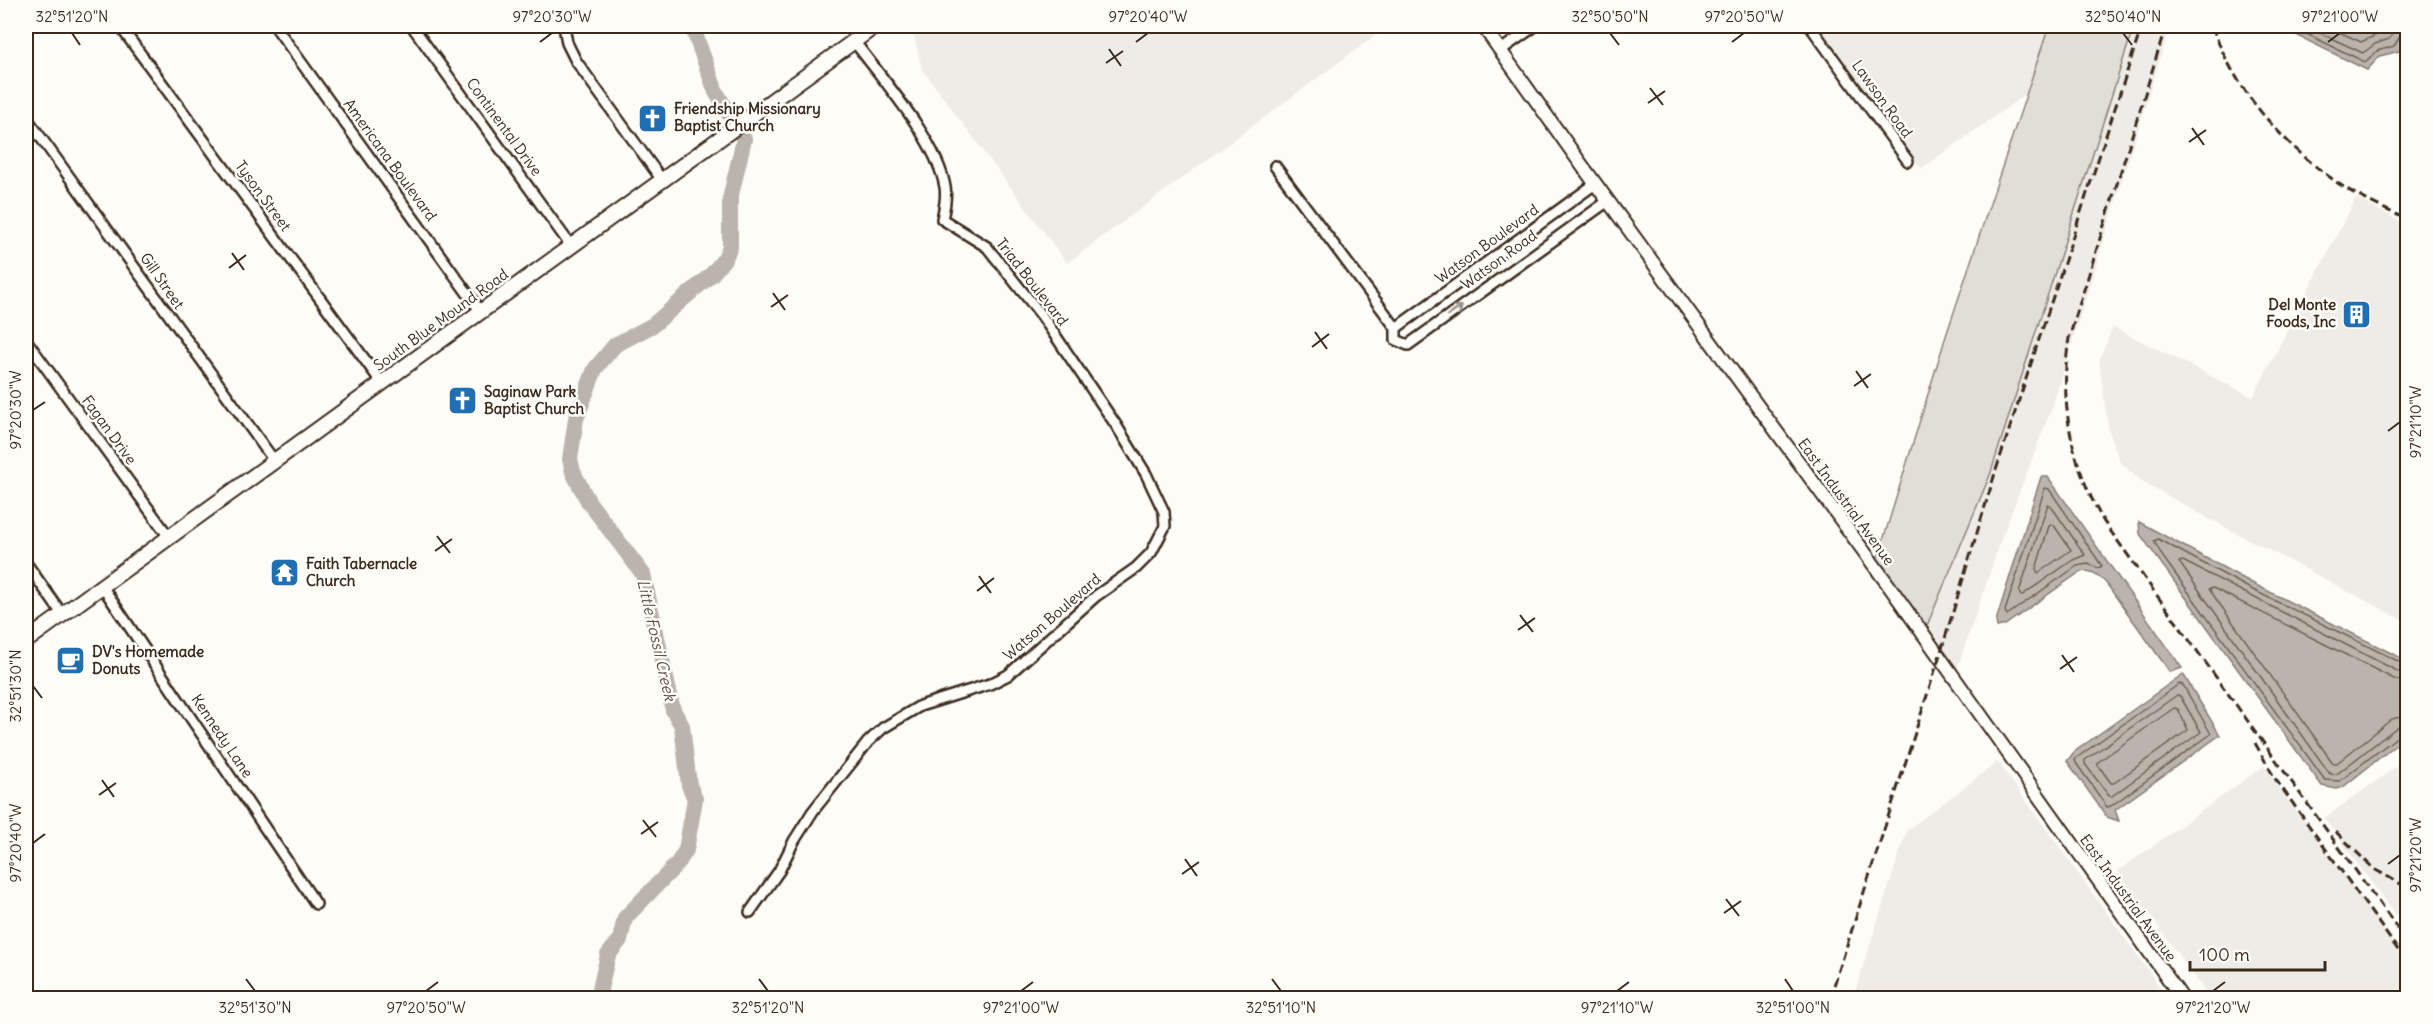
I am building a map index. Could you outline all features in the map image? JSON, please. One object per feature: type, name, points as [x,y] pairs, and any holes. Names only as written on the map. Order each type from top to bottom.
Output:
[{"type":"main road","name":"South Blue Mound Road","points":[[26,641],[875,26]]},
{"type":"street","name":"Tyson Street","points":[[120,26],[382,383]]},
{"type":"street","name":"Americana Boulevard","points":[[275,26],[481,312]]},
{"type":"street","name":"Continental Drive","points":[[412,26],[571,246]]},
{"type":"street","points":[[564,26],[567,43],[576,61],[662,180]]},
{"type":"street","name":"East Industrial Avenue","points":[[1483,26],[1595,184],[1887,583],[2182,999]]},
{"type":"street","points":[[1501,50],[1534,26]]},
{"type":"street","name":"Lawson Road","points":[[1810,26],[1908,161]]},
{"type":"street","name":"Triad Boulevard","points":[[854,41],[926,141],[940,168],[945,188],[942,219],[987,247],[1042,316],[1116,425],[1146,474],[1164,512],[1165,526]]},
{"type":"street","name":"Gill Street","points":[[26,117],[274,462]]},
{"type":"street","points":[[1275,166],[1396,328]]},
{"type":"street","name":"Watson Boulevard","points":[[1396,328],[1595,184]]},
{"type":"street","name":"Watson Road","points":[[1396,328],[1396,340],[1408,345],[1608,201]]},
{"type":"street","name":"Fagan Drive","points":[[26,340],[169,537]]},
{"type":"street","name":"Watson Boulevard","points":[[750,912],[779,871],[813,811],[868,742],[883,728],[920,706],[990,684],[1008,675],[1096,596],[1136,568],[1151,553],[1165,526]]},
{"type":"street","points":[[26,563],[62,614]]},
{"type":"street","name":"Kennedy Lane","points":[[102,586],[316,904]]},
{"type":"shaded area","points":[[915,26],[1388,26],[1067,263],[922,69],[912,28]]},
{"type":"shaded area","points":[[1818,26],[2048,26],[2026,94],[1921,169]]},
{"type":"shaded area","points":[[2049,26],[2134,26],[1990,475],[1926,628],[1877,560],[1945,339]]},
{"type":"shaded area","points":[[2134,26],[2170,26],[2051,410],[2002,537],[1956,672],[1926,628],[1990,475]]},
{"type":"shaded area","points":[[2356,198],[2407,225],[2407,622],[2211,520],[2140,480],[2120,462],[2108,428],[2099,360],[2113,327],[2253,397]]},
{"type":"shaded area","points":[[2407,759],[2407,931],[2324,818]]},
{"type":"shaded area","points":[[1998,762],[2168,998],[1853,998],[1907,830]]},
{"type":"shaded area","points":[[2264,766],[2407,961],[2407,998],[2210,998],[2118,871]]},
{"type":"water","points":[[2278,26],[2407,26],[2407,33],[2399,51],[2380,56],[2367,70]]},
{"type":"water","points":[[2041,477],[2048,477],[2182,668],[2170,672],[2106,583],[2091,572],[2080,572],[2005,625],[1997,627],[1996,621]]},
{"type":"water","points":[[2139,522],[2250,582],[2407,661],[2407,736],[2343,787],[2337,789],[2322,786],[2140,534]]},
{"type":"water","points":[[2183,674],[2220,735],[2115,810],[2119,821],[2107,817],[2067,761],[2074,752]]},
{"type":"waterway","name":"Little Fossil Creek","points":[[601,998],[600,989],[608,955],[620,940],[625,918],[678,863],[686,850],[695,799],[689,785],[682,726],[673,710],[643,574],[588,501],[573,472],[570,459],[576,419],[595,369],[615,345],[653,325],[712,274],[725,258],[730,247],[730,199],[744,139],[716,92],[692,26]]},
{"type":"railway","points":[[1830,998],[1939,658],[1996,470],[2142,26]]},
{"type":"railway","points":[[2166,26],[2069,338],[2066,362],[2067,410],[2076,456],[2083,478],[2104,522],[2408,943]]},
{"type":"railway","points":[[2212,26],[2221,49],[2246,92],[2296,149],[2343,187],[2408,220]]},
{"type":"railway","points":[[2255,743],[2274,777],[2406,961]]},
{"type":"railway","points":[[2336,832],[2374,869],[2408,888]]},
{"type":"place","name":"Friendship Missionary Baptist Church","points":[[653,118]]},
{"type":"place","name":"Del Monte Foods, Inc","points":[[2357,314]]},
{"type":"place","name":"Saginaw Park Baptist Church","points":[[463,401]]},
{"type":"place","name":"Faith Tabernacle Church","points":[[285,573]]},
{"type":"place","name":"DV's Homemade Donuts","points":[[71,661]]}]
